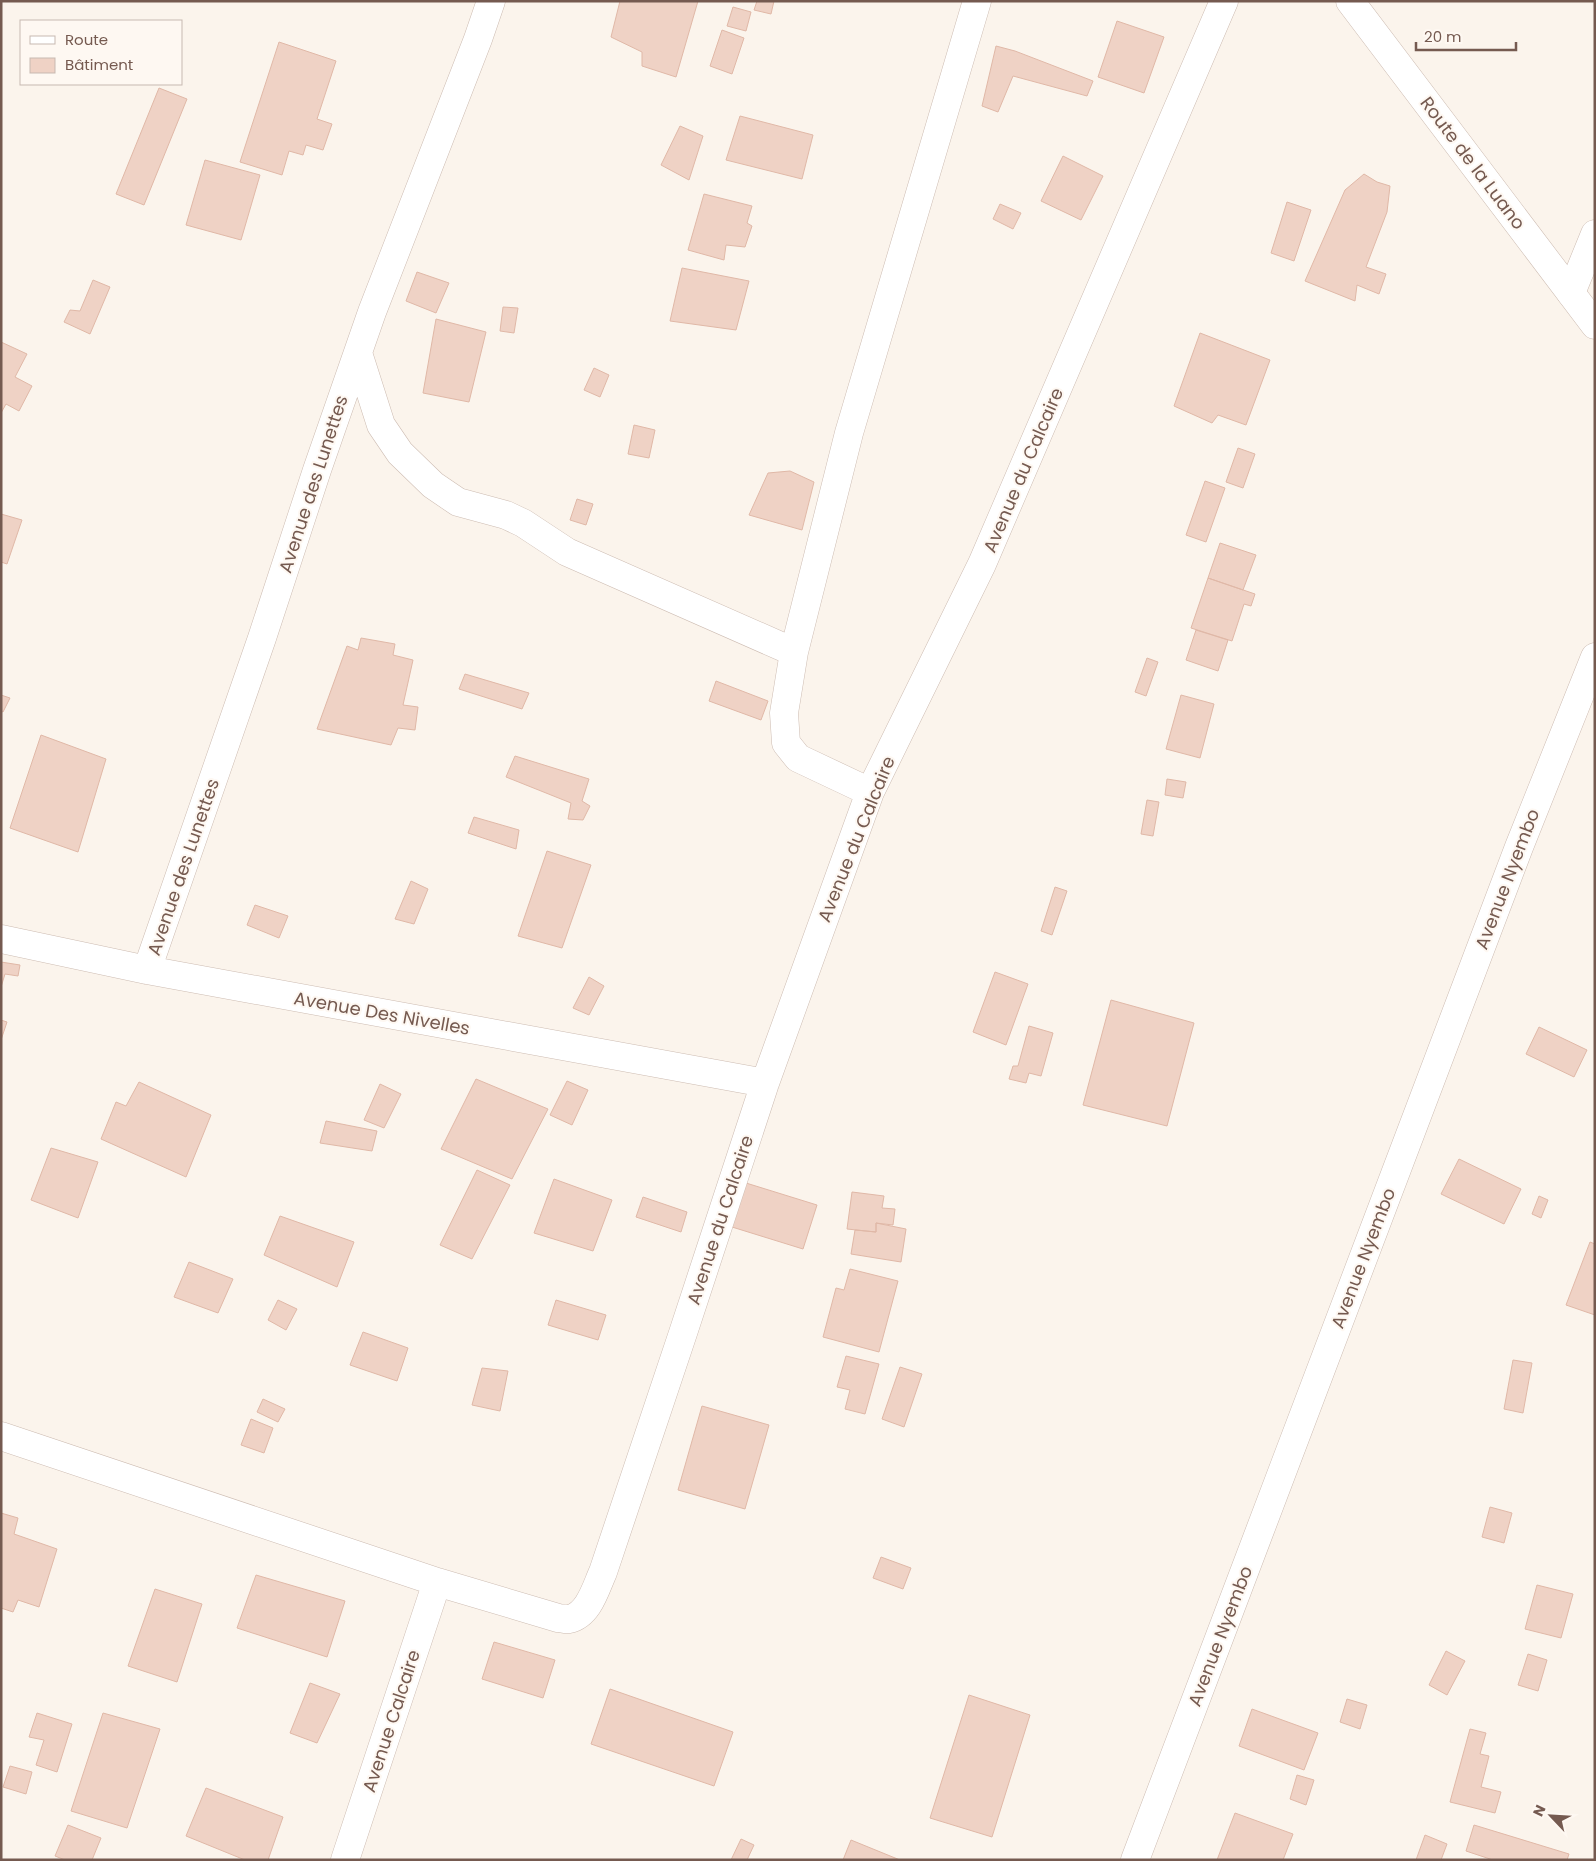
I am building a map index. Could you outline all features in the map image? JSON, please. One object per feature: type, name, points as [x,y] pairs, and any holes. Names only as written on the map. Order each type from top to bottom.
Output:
[{"type":"street","name":"Avenue des Lunettes","points":[[147,970],[372,312],[491,1]]},
{"type":"street","points":[[870,792],[806,764],[798,758],[786,744],[784,713],[794,652],[849,433],[977,1]]},
{"type":"street","name":"Avenue du Calcaire","points":[[437,1582],[558,1618],[568,1619],[579,1615],[593,1596],[603,1572],[683,1334],[765,1083],[870,792],[982,564],[1224,1]]},
{"type":"street","name":"Route de la Luano","points":[[1350,1],[1595,325]]},
{"type":"street","points":[[1571,292],[1595,234]]},
{"type":"street","points":[[358,353],[381,425],[400,453],[440,489],[458,502],[506,515],[523,523],[567,552],[794,652]]},
{"type":"street","name":"Avenue Nyembo","points":[[1135,1860],[1519,847],[1595,657]]},
{"type":"street","name":"Avenue Des Nivelles","points":[[1,939],[147,970],[765,1083]]},
{"type":"street","points":[[1,1436],[437,1582]]},
{"type":"street","name":"Avenue Calcaire","points":[[345,1860],[437,1582]]},
{"type":"building","points":[[620,1],[698,1],[676,77],[642,66],[642,52],[611,37]]},
{"type":"building","points":[[757,1],[774,1],[771,14],[754,10]]},
{"type":"building","points":[[733,7],[751,12],[746,31],[727,26]]},
{"type":"building","points":[[1117,21],[1164,37],[1144,93],[1098,77]]},
{"type":"building","points":[[722,30],[744,38],[732,74],[710,66]]},
{"type":"building","points":[[279,42],[336,61],[317,119],[332,124],[323,150],[306,145],[303,155],[289,151],[282,175],[240,162]]},
{"type":"building","points":[[996,46],[1015,51],[1093,81],[1087,96],[1013,76],[998,112],[982,106]]},
{"type":"building","points":[[159,88],[187,99],[144,205],[116,194]]},
{"type":"building","points":[[740,116],[813,135],[802,179],[726,160]]},
{"type":"building","points":[[680,126],[703,136],[689,180],[661,165]]},
{"type":"building","points":[[1063,156],[1103,176],[1081,220],[1041,201]]},
{"type":"building","points":[[205,160],[260,175],[241,240],[186,225]]},
{"type":"building","points":[[1364,174],[1377,182],[1390,186],[1387,212],[1366,267],[1386,274],[1379,294],[1357,285],[1355,301],[1305,281],[1345,190]]},
{"type":"building","points":[[704,194],[752,206],[747,223],[752,226],[745,247],[726,245],[724,260],[688,250]]},
{"type":"building","points":[[1287,202],[1311,210],[1294,261],[1271,253]]},
{"type":"building","points":[[1000,204],[1021,213],[1013,229],[993,219]]},
{"type":"building","points":[[682,268],[749,281],[736,330],[670,321]]},
{"type":"building","points":[[417,272],[449,283],[436,313],[406,301]]},
{"type":"building","points":[[93,280],[110,287],[90,334],[64,322],[70,310],[80,311]]},
{"type":"building","points":[[503,307],[518,308],[514,333],[500,331]]},
{"type":"building","points":[[436,319],[486,332],[469,402],[423,393]]},
{"type":"building","points":[[1200,333],[1270,360],[1246,425],[1218,415],[1212,423],[1174,406]]},
{"type":"building","points":[[1,342],[27,354],[15,377],[32,386],[19,411],[6,404],[1,413]]},
{"type":"building","points":[[594,368],[609,375],[600,397],[584,390]]},
{"type":"building","points":[[634,425],[655,430],[649,458],[628,454]]},
{"type":"building","points":[[1238,448],[1255,454],[1243,488],[1226,482]]},
{"type":"building","points":[[790,471],[814,482],[802,530],[749,515],[768,473]]},
{"type":"building","points":[[1205,481],[1225,488],[1206,542],[1186,535]]},
{"type":"building","points":[[577,499],[593,504],[586,525],[570,520]]},
{"type":"building","points":[[1,514],[22,520],[7,564],[1,562]]},
{"type":"building","points":[[1220,543],[1256,555],[1243,590],[1208,578]]},
{"type":"building","points":[[1208,578],[1255,594],[1251,606],[1244,604],[1232,641],[1191,628]]},
{"type":"building","points":[[1196,630],[1228,640],[1218,671],[1186,660]]},
{"type":"building","points":[[361,638],[395,644],[393,655],[413,660],[403,705],[418,707],[415,730],[398,728],[391,745],[317,729],[347,646],[358,650]]},
{"type":"building","points":[[1147,658],[1158,662],[1146,696],[1135,692]]},
{"type":"building","points":[[465,674],[529,693],[522,709],[459,689]]},
{"type":"building","points":[[716,681],[768,701],[761,720],[709,701]]},
{"type":"building","points":[[1,695],[10,698],[3,712],[1,711]]},
{"type":"building","points":[[1181,695],[1214,704],[1200,758],[1166,749]]},
{"type":"building","points":[[41,735],[106,759],[78,852],[10,828]]},
{"type":"building","points":[[515,756],[589,779],[582,801],[590,806],[583,820],[568,819],[571,803],[506,777]]},
{"type":"building","points":[[1167,779],[1186,782],[1183,798],[1165,795]]},
{"type":"building","points":[[1147,800],[1159,802],[1153,836],[1141,834]]},
{"type":"building","points":[[474,817],[519,830],[516,849],[468,833]]},
{"type":"building","points":[[547,851],[591,865],[562,948],[518,936]]},
{"type":"building","points":[[411,881],[428,889],[414,924],[395,919]]},
{"type":"building","points":[[1055,887],[1067,891],[1052,935],[1041,931]]},
{"type":"building","points":[[255,905],[288,916],[279,938],[247,925]]},
{"type":"building","points":[[1,962],[20,965],[18,976],[5,974],[1,987]]},
{"type":"building","points":[[995,972],[1028,984],[1006,1045],[973,1032]]},
{"type":"building","points":[[589,977],[604,986],[589,1015],[573,1008]]},
{"type":"building","points":[[1111,1000],[1194,1023],[1167,1126],[1083,1105]]},
{"type":"building","points":[[1,1020],[7,1022],[1,1040]]},
{"type":"building","points":[[1029,1026],[1053,1033],[1041,1076],[1029,1073],[1026,1083],[1009,1079],[1013,1066],[1018,1066]]},
{"type":"building","points":[[1539,1027],[1587,1050],[1574,1077],[1526,1054]]},
{"type":"building","points":[[476,1079],[548,1109],[512,1179],[441,1149]]},
{"type":"building","points":[[567,1081],[588,1090],[572,1125],[550,1115]]},
{"type":"building","points":[[139,1082],[211,1115],[186,1177],[101,1139],[116,1102],[126,1106]]},
{"type":"building","points":[[380,1084],[401,1094],[384,1128],[364,1120]]},
{"type":"building","points":[[326,1121],[377,1131],[372,1151],[320,1143]]},
{"type":"building","points":[[51,1148],[98,1162],[78,1218],[31,1200]]},
{"type":"building","points":[[1459,1159],[1521,1189],[1504,1224],[1441,1194]]},
{"type":"building","points":[[477,1170],[510,1185],[472,1259],[440,1245]]},
{"type":"building","points":[[554,1179],[612,1200],[593,1251],[534,1233]]},
{"type":"building","points":[[746,1183],[817,1205],[803,1249],[732,1227]]},
{"type":"building","points":[[852,1192],[884,1196],[882,1208],[895,1209],[893,1225],[876,1223],[876,1232],[847,1229]]},
{"type":"building","points":[[1539,1196],[1548,1200],[1541,1218],[1532,1214]]},
{"type":"building","points":[[643,1197],[687,1212],[681,1232],[636,1217]]},
{"type":"building","points":[[280,1216],[354,1242],[337,1287],[264,1255]]},
{"type":"building","points":[[876,1223],[906,1229],[901,1262],[851,1254],[855,1230],[876,1232]]},
{"type":"building","points":[[1590,1242],[1595,1244],[1595,1315],[1566,1305]]},
{"type":"building","points":[[189,1262],[233,1279],[218,1313],[174,1297]]},
{"type":"building","points":[[850,1269],[898,1281],[879,1352],[823,1337],[836,1288],[844,1290]]},
{"type":"building","points":[[278,1300],[297,1309],[286,1330],[268,1320]]},
{"type":"building","points":[[556,1300],[606,1315],[598,1340],[548,1325]]},
{"type":"building","points":[[363,1332],[408,1348],[397,1381],[350,1365]]},
{"type":"building","points":[[846,1356],[879,1364],[865,1414],[845,1409],[850,1390],[837,1387]]},
{"type":"building","points":[[1513,1360],[1532,1363],[1523,1413],[1504,1409]]},
{"type":"building","points":[[900,1367],[922,1374],[904,1427],[882,1419]]},
{"type":"building","points":[[482,1368],[508,1371],[500,1411],[472,1405]]},
{"type":"building","points":[[263,1399],[285,1409],[278,1422],[257,1412]]},
{"type":"building","points":[[702,1406],[769,1425],[745,1509],[678,1490]]},
{"type":"building","points":[[251,1419],[273,1428],[264,1453],[241,1445]]},
{"type":"building","points":[[1490,1507],[1512,1513],[1504,1543],[1482,1537]]},
{"type":"building","points":[[1,1513],[18,1518],[14,1534],[57,1549],[39,1607],[18,1600],[13,1612],[1,1608]]},
{"type":"building","points":[[881,1557],[911,1568],[903,1589],[873,1578]]},
{"type":"building","points":[[256,1575],[345,1601],[327,1657],[237,1628]]},
{"type":"building","points":[[1537,1585],[1573,1594],[1561,1638],[1525,1629]]},
{"type":"building","points":[[155,1589],[202,1604],[177,1682],[128,1666]]},
{"type":"building","points":[[494,1642],[555,1660],[543,1698],[482,1679]]},
{"type":"building","points":[[1446,1651],[1465,1661],[1447,1695],[1429,1685]]},
{"type":"building","points":[[1528,1654],[1547,1660],[1538,1691],[1518,1685]]},
{"type":"building","points":[[310,1683],[340,1694],[317,1743],[290,1733]]},
{"type":"building","points":[[610,1689],[733,1732],[714,1786],[591,1744]]},
{"type":"building","points":[[969,1695],[1030,1715],[992,1837],[930,1818]]},
{"type":"building","points":[[1347,1699],[1367,1705],[1360,1729],[1340,1722]]},
{"type":"building","points":[[1252,1709],[1318,1733],[1304,1770],[1239,1746]]},
{"type":"building","points":[[37,1713],[72,1724],[57,1772],[36,1765],[44,1740],[29,1737]]},
{"type":"building","points":[[103,1713],[160,1729],[127,1828],[71,1811]]},
{"type":"building","points":[[1470,1729],[1486,1733],[1480,1754],[1489,1756],[1481,1787],[1501,1792],[1495,1813],[1450,1802]]},
{"type":"building","points":[[10,1766],[32,1772],[26,1794],[3,1787]]},
{"type":"building","points":[[1297,1775],[1314,1780],[1306,1805],[1290,1799]]},
{"type":"building","points":[[206,1788],[283,1817],[268,1860],[245,1860],[186,1836]]},
{"type":"building","points":[[1235,1813],[1293,1834],[1283,1860],[1217,1860]]},
{"type":"building","points":[[68,1825],[101,1838],[92,1860],[65,1860],[55,1856]]},
{"type":"building","points":[[1474,1825],[1569,1854],[1567,1860],[1493,1860],[1466,1851]]},
{"type":"building","points":[[1425,1835],[1447,1844],[1441,1860],[1416,1860]]},
{"type":"building","points":[[741,1839],[754,1845],[747,1860],[731,1860]]},
{"type":"building","points":[[851,1840],[900,1860],[843,1860]]}]
